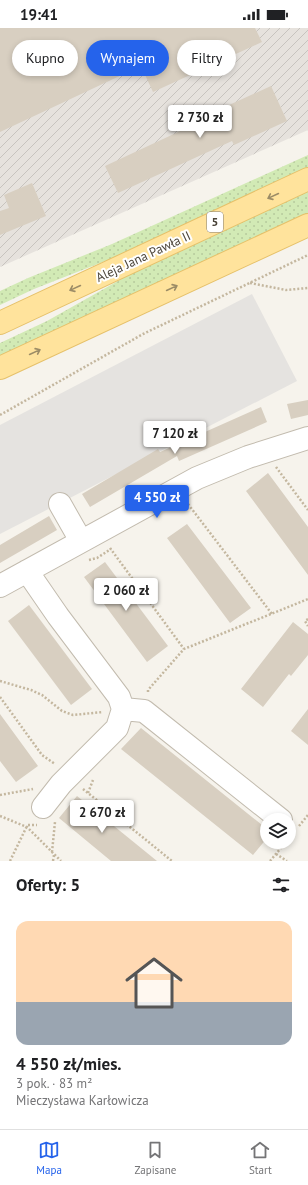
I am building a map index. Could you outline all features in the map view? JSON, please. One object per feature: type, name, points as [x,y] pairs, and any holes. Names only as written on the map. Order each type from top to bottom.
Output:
[{"type":"main road","name":"Aleja Jana Pawła II","points":[[0,323],[307,179]]},
{"type":"main road","points":[[0,368],[308,225]]},
{"type":"street","points":[[0,586],[197,478],[266,451],[308,438]]},
{"type":"street","points":[[60,504],[89,536]]},
{"type":"street","points":[[27,570],[58,616],[119,697],[125,711],[265,813]]},
{"type":"street","points":[[49,814],[64,781],[117,728],[125,711]]},
{"type":"path","points":[[0,415],[143,334],[308,255]]},
{"type":"path","points":[[249,283],[286,290],[308,288]]},
{"type":"path","points":[[266,451],[284,479],[308,510]]},
{"type":"path","points":[[178,488],[224,552],[272,614]]},
{"type":"path","points":[[89,536],[184,649]]},
{"type":"path","points":[[0,681],[31,690],[42,695],[62,711],[73,715],[95,712],[125,711],[148,690],[184,649],[308,599]]},
{"type":"path","points":[[308,619],[304,621],[308,626]]},
{"type":"path","points":[[0,698],[42,755],[64,781]]},
{"type":"path","points":[[0,795],[64,781],[77,784],[172,861]]},
{"type":"path","points":[[10,861],[27,827],[49,814],[53,861]]},
{"type":"path","points":[[0,816],[27,827],[61,861]]},
{"type":"path","points":[[270,861],[278,849]]},
{"type":"path","points":[[276,854],[287,861]]},
{"type":"shaded area","points":[[0,28],[308,28],[308,130],[0,267]]},
{"type":"shaded area","points":[[252,294],[297,381],[0,534],[0,425]]},
{"type":"green space","points":[[308,155],[308,167],[306,169],[118,256],[34,289],[0,305],[0,291],[112,244]]},
{"type":"green space","points":[[308,190],[308,214],[0,357],[0,343],[47,321],[141,268]]},
{"type":"building","points":[[0,28],[255,28],[262,42],[236,54],[236,40],[177,40],[177,76],[188,76],[153,92],[146,76],[169,76],[169,40],[86,40],[86,76],[120,76],[0,132]]},
{"type":"building","points":[[271,86],[287,121],[234,145],[232,141],[118,193],[105,166],[219,113],[218,110]]},
{"type":"building","points":[[32,183],[46,216],[0,235],[0,211],[9,208],[4,195]]},
{"type":"building","points":[[308,400],[308,415],[291,419],[287,404]]},
{"type":"building","points":[[261,407],[267,422],[179,461],[177,456],[90,507],[82,494],[158,449],[160,452]]},
{"type":"building","points":[[268,473],[308,527],[308,575],[246,491]]},
{"type":"building","points":[[49,516],[57,530],[0,563],[0,545]]},
{"type":"building","points":[[187,524],[251,608],[230,623],[167,538]]},
{"type":"building","points":[[105,562],[168,646],[147,662],[84,577]]},
{"type":"building","points":[[29,605],[92,689],[71,705],[8,621]]},
{"type":"building","points":[[293,622],[308,634],[308,655],[291,676],[289,674],[263,707],[241,689]]},
{"type":"building","points":[[308,709],[308,745],[291,731]]},
{"type":"building","points":[[0,714],[38,766],[16,782],[0,761]]},
{"type":"building","points":[[141,728],[260,823],[260,846],[253,855],[121,749]]},
{"type":"building","points":[[77,796],[157,861],[111,861],[59,818]]}]
